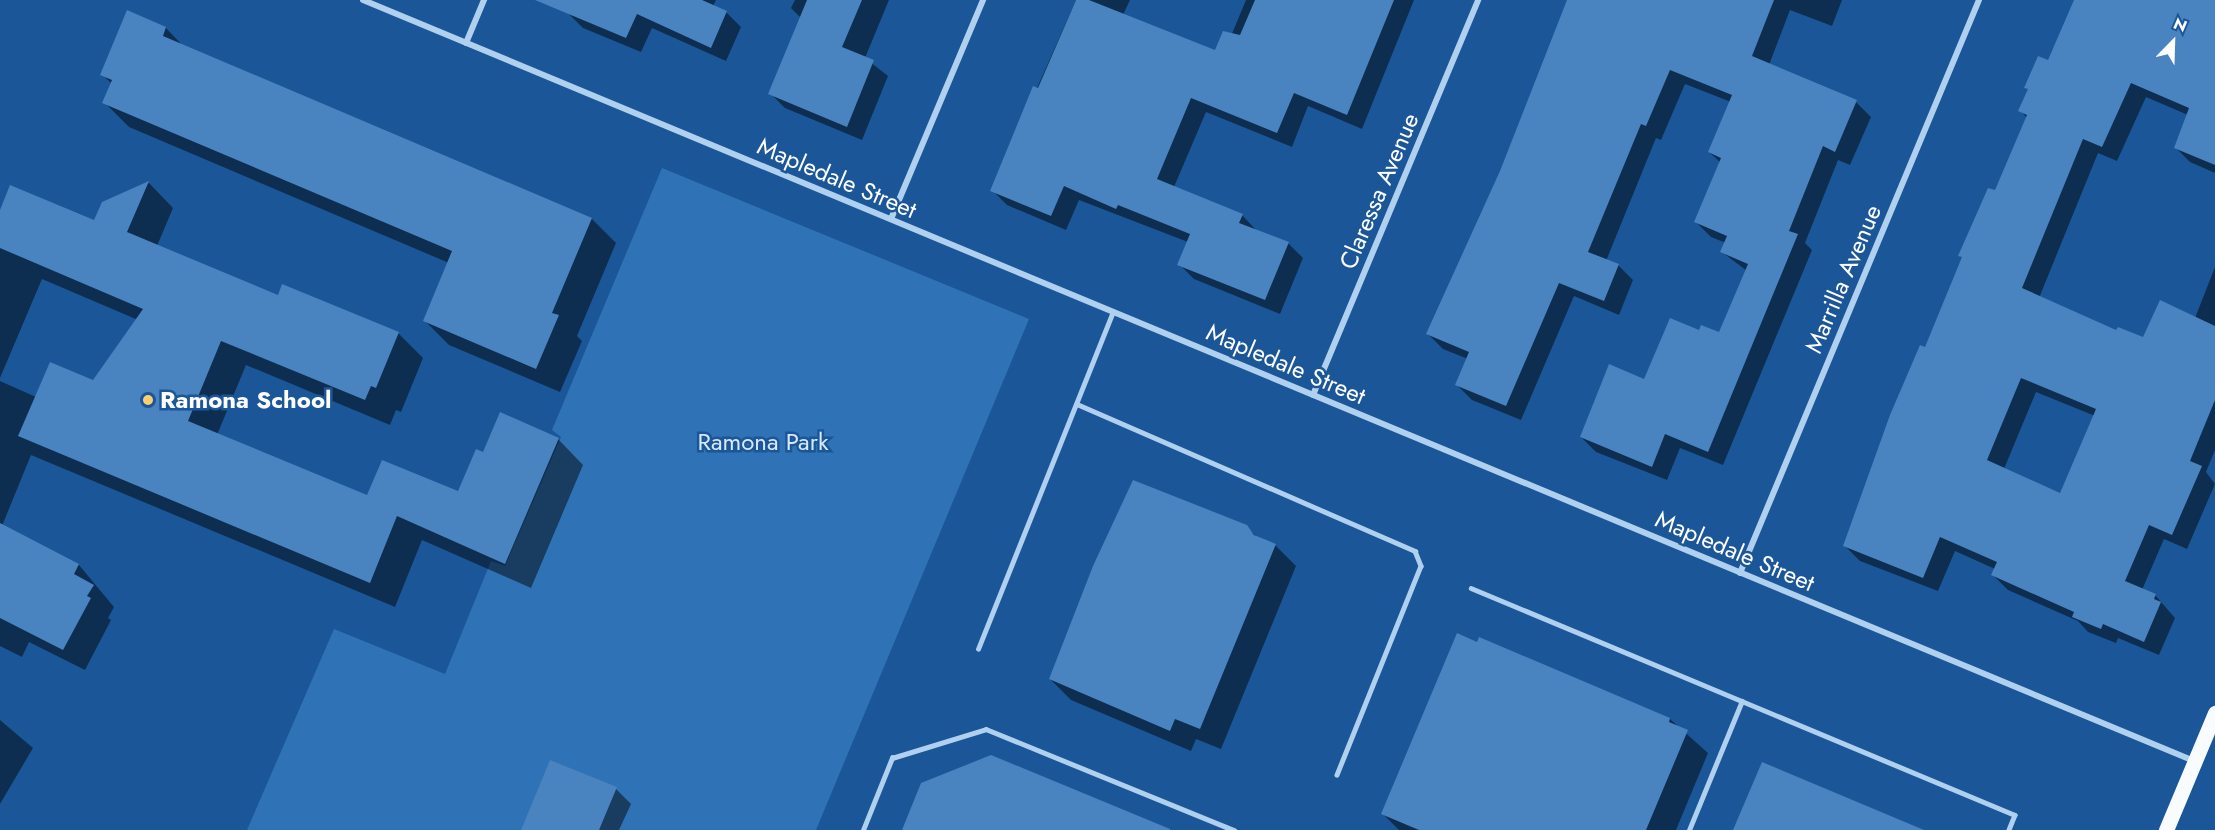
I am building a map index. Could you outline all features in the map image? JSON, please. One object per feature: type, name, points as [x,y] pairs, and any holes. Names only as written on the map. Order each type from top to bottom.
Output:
[{"type":"main road","points":[[2166,830],[2215,713]]},
{"type":"street","name":"Mapledale Street","points":[[363,0],[2195,762]]},
{"type":"street","points":[[466,43],[484,0]]},
{"type":"street","points":[[891,219],[983,0]]},
{"type":"street","name":"Claressa Avenue","points":[[1314,395],[1478,0]]},
{"type":"street","name":"Marrilla Avenue","points":[[1740,573],[1979,0]]},
{"type":"lane","points":[[978,649],[1113,312]]},
{"type":"lane","points":[[1077,404],[1415,551],[1421,566],[1337,775]]},
{"type":"lane","points":[[1471,588],[2015,815],[2009,830]]},
{"type":"lane","points":[[1689,830],[1742,701]]},
{"type":"lane","points":[[863,830],[892,758],[986,729],[1234,830]]},
{"type":"green space","name":"Ramona Park","points":[[662,168],[1029,319],[816,830],[247,830],[334,629],[445,674],[491,561],[505,566],[561,437],[552,430]]},
{"type":"building","points":[[535,0],[702,0],[727,11],[711,48],[637,14],[626,38]]},
{"type":"building","points":[[807,0],[862,0],[842,47],[874,60],[847,127],[768,94]]},
{"type":"building","points":[[1076,0],[1089,0],[1215,50],[1223,31],[1240,35],[1255,0],[1394,0],[1347,115],[1294,93],[1277,133],[1191,98],[1157,179],[1243,214],[1239,223],[1289,242],[1265,300],[1177,265],[1190,234],[1118,205],[1116,209],[1064,186],[1051,216],[990,191],[1033,86],[1038,88]]},
{"type":"building","points":[[1567,0],[1774,0],[1752,56],[1857,100],[1835,152],[1823,146],[1789,231],[1798,234],[1708,452],[1665,434],[1652,467],[1580,437],[1609,364],[1644,379],[1670,318],[1699,330],[1701,325],[1719,332],[1748,264],[1720,252],[1727,236],[1694,222],[1721,158],[1708,152],[1732,95],[1670,70],[1646,126],[1641,124],[1588,252],[1619,264],[1604,301],[1559,283],[1506,406],[1455,385],[1469,352],[1426,334],[1500,171]]},
{"type":"building","points":[[2074,0],[2215,0],[2215,165],[2174,148],[2189,108],[2131,83],[2102,147],[2083,139],[2022,288],[2116,330],[2118,327],[2143,337],[2160,300],[2215,326],[2215,400],[2190,461],[2202,466],[2172,535],[2149,525],[2125,581],[2156,594],[2154,599],[2161,602],[2144,642],[2103,624],[2101,629],[2072,617],[2074,612],[1991,575],[1997,562],[1940,537],[1923,578],[1843,546],[1890,415],[1920,345],[1925,347],[1962,257],[1958,256],[1988,188],[1995,190],[2027,115],[2018,111],[2028,89],[2024,88],[2038,56],[2048,60]],"holes":[[[2021,378],[2096,409],[2060,493],[1987,460]]]},
{"type":"building","points":[[127,10],[166,27],[163,36],[592,218],[552,313],[559,315],[536,369],[423,321],[452,251],[102,103],[112,80],[100,75]]},
{"type":"building","points":[[149,181],[127,232],[278,295],[282,284],[399,332],[376,388],[371,386],[365,400],[221,341],[188,421],[367,495],[382,460],[458,491],[476,449],[483,452],[500,412],[559,438],[505,564],[397,516],[370,583],[18,436],[50,362],[93,380],[143,309],[0,248],[0,210],[10,185],[94,220],[102,202]]},
{"type":"building","points":[[1133,480],[1247,525],[1254,535],[1276,544],[1200,729],[1175,719],[1170,731],[1049,679],[1093,566]]},
{"type":"building","points":[[0,523],[79,564],[74,574],[94,585],[87,596],[91,598],[63,650],[0,618]]},
{"type":"building","points":[[1457,633],[1477,642],[1479,637],[1670,718],[1669,722],[1688,730],[1646,830],[1419,830],[1381,814]]},
{"type":"building","points":[[991,755],[1170,830],[902,830],[921,783]]},
{"type":"building","points":[[550,760],[617,787],[599,830],[521,830]]},
{"type":"building","points":[[1762,762],[1924,830],[1733,830]]},
{"type":"place","name":"Ramona School","points":[[148,400]]}]
